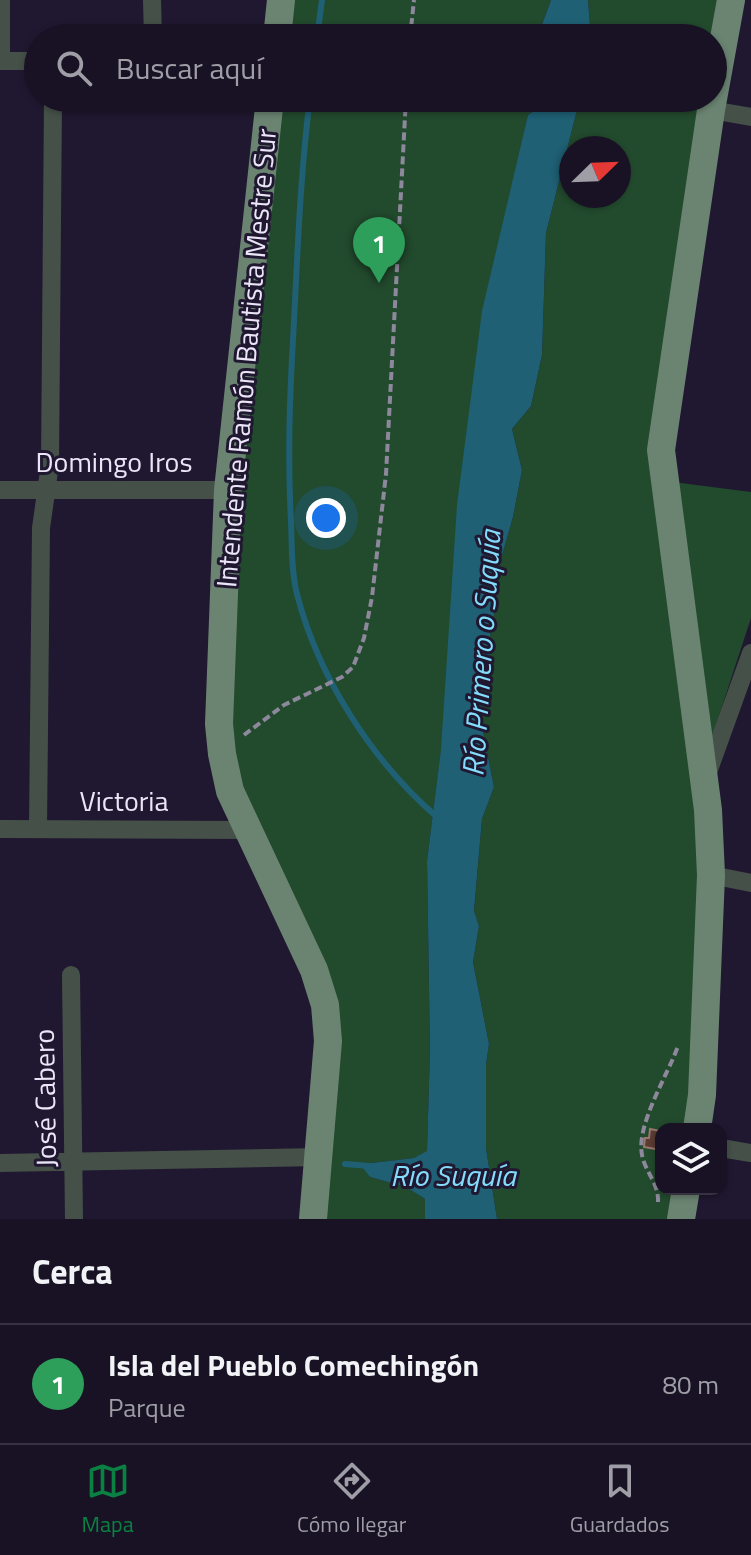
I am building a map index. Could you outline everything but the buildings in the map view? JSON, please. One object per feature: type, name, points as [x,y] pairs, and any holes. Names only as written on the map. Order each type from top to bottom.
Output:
[{"type":"main road","points":[[278,24],[281,0]]},
{"type":"main road","points":[[727,24],[731,0]]},
{"type":"main road","name":"Intendente Ramón Bautista Mestre Sur","points":[[268,112],[228,490],[219,724],[230,791],[314,970],[325,1005],[328,1041],[313,1219]]},
{"type":"main road","points":[[698,1123],[702,1095],[711,875],[705,780],[661,450],[711,112]]},
{"type":"main road","points":[[681,1219],[685,1195]]},
{"type":"street","points":[[1,0],[1,61],[24,61]]},
{"type":"street","points":[[152,0],[153,24]]},
{"type":"street","points":[[38,828],[41,528],[44,489],[50,464],[53,112]]},
{"type":"street","points":[[722,112],[751,117]]},
{"type":"street","name":"Domingo Iros","points":[[0,490],[228,490]]},
{"type":"street","points":[[705,780],[745,696],[751,653]]},
{"type":"street","name":"Victoria","points":[[0,829],[248,830]]},
{"type":"street","points":[[711,875],[751,883]]},
{"type":"street","name":"José Cabero","points":[[71,975],[74,1219]]},
{"type":"street","points":[[727,1149],[751,1153]]},
{"type":"street","points":[[0,1163],[319,1157]]},
{"type":"path","points":[[411,24],[414,0]]},
{"type":"path","points":[[244,735],[284,705],[342,677],[353,667],[364,638],[372,597],[386,474],[405,112]]},
{"type":"green space","points":[[281,0],[551,0],[542,24],[278,24]]},
{"type":"green space","points":[[588,0],[731,0],[727,25],[590,24]]},
{"type":"green space","points":[[269,112],[532,112],[528,115],[514,181],[427,861],[430,1050],[427,1152],[414,1158],[364,1164],[370,1177],[406,1187],[425,1199],[425,1219],[313,1219],[328,1041],[222,754]]},
{"type":"green space","points":[[576,112],[713,112],[664,425],[705,780],[697,1123],[655,1123],[655,1195],[685,1195],[681,1219],[497,1219],[486,1148],[489,1044],[473,962],[479,926],[474,912],[482,819],[494,787],[481,721],[479,682],[490,664],[489,641],[497,599],[496,577],[522,470],[512,429],[531,406],[542,355],[546,233],[559,181],[559,208],[631,208],[631,136],[570,136]]},
{"type":"green space","points":[[673,482],[751,492],[751,618],[712,737]]},
{"type":"water","points":[[551,0],[588,0],[590,24],[542,24]]},
{"type":"water","name":"Río Suquía","points":[[532,112],[576,112],[570,136],[559,136],[559,181],[546,233],[542,355],[531,406],[512,429],[522,470],[496,577],[497,599],[489,641],[490,665],[480,682],[481,721],[494,787],[482,819],[474,911],[479,926],[473,962],[489,1044],[486,1148],[497,1219],[425,1219],[425,1199],[406,1187],[370,1177],[363,1164],[414,1158],[427,1151],[430,1050],[427,861],[441,749],[457,505],[482,311],[528,115]]},
{"type":"waterway","points":[[319,24],[322,0]]},
{"type":"waterway","points":[[308,112],[290,399],[289,481],[295,585],[319,656],[351,716],[391,771],[437,817]]},
{"type":"waterway","points":[[345,1164],[369,1166]]},
{"type":"place","name":"Isla del Pueblo Comechingón","points":[[379,283]]},
{"type":"water label","name":"Río Primero o Suquía","points":[[482,653]]}]
